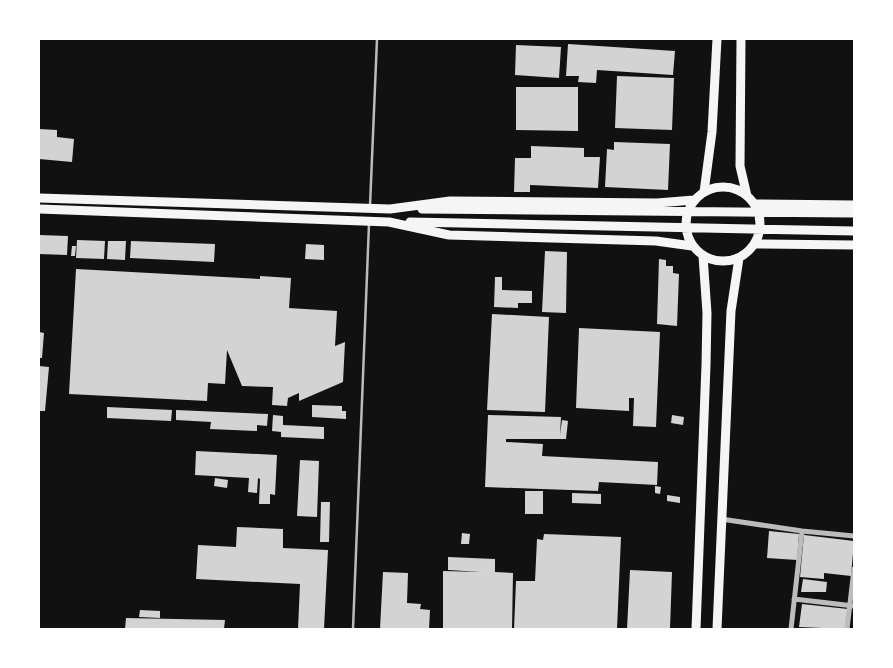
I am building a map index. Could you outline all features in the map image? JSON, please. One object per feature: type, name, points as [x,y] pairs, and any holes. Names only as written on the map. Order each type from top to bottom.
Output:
[{"type":"highway","points":[[704,192],[712,132],[717,39]]},
{"type":"highway","points":[[740,39],[740,166],[747,196]]},
{"type":"highway","points":[[726,187],[747,196],[754,204],[760,224],[754,244],[739,258],[721,262],[702,256],[692,246],[686,228],[689,209],[694,200],[704,192],[726,187]]},
{"type":"highway","points":[[39,198],[390,209],[854,213]]},
{"type":"highway","points":[[390,209],[450,201],[666,203],[694,200]]},
{"type":"highway","points":[[754,204],[854,205]]},
{"type":"highway","points":[[39,209],[389,222],[854,231]]},
{"type":"highway","points":[[389,222],[449,235],[656,241],[692,246]]},
{"type":"highway","points":[[754,244],[854,245]]},
{"type":"highway","points":[[696,629],[707,313],[702,256]]},
{"type":"highway","points":[[718,629],[721,519],[732,311],[739,258]]},
{"type":"street","points":[[721,519],[802,531],[854,536]]},
{"type":"street","points":[[791,629],[802,531]]},
{"type":"street","points":[[848,629],[852,606],[854,570]]},
{"type":"street","points":[[794,599],[852,606]]},
{"type":"lane","points":[[353,629],[377,39]]},
{"type":"building","points":[[568,44],[675,51],[673,75],[597,70],[596,83],[578,82],[579,76],[566,76]]},
{"type":"building","points":[[516,45],[561,47],[559,78],[515,75]]},
{"type":"building","points":[[617,76],[674,78],[672,130],[615,128]]},
{"type":"building","points":[[516,87],[578,87],[578,131],[516,130]]},
{"type":"building","points":[[39,129],[57,130],[57,137],[74,139],[72,162],[39,159]]},
{"type":"building","points":[[614,142],[670,144],[668,190],[605,187],[607,149],[614,150]]},
{"type":"building","points":[[531,146],[584,148],[584,157],[600,157],[598,188],[530,185],[530,192],[514,192],[515,158],[531,158]]},
{"type":"building","points":[[39,235],[68,236],[67,255],[39,254]]},
{"type":"building","points":[[77,240],[105,241],[104,259],[76,258]]},
{"type":"building","points":[[108,241],[126,241],[125,260],[107,259]]},
{"type":"building","points":[[131,241],[215,244],[214,262],[130,258]]},
{"type":"building","points":[[306,244],[324,245],[324,260],[305,259]]},
{"type":"building","points":[[72,246],[76,246],[75,256],[71,256]]},
{"type":"building","points":[[545,251],[567,252],[566,313],[542,312]]},
{"type":"building","points":[[659,259],[666,260],[666,266],[673,266],[673,273],[679,274],[677,326],[657,324]]},
{"type":"building","points":[[76,269],[260,279],[260,276],[291,278],[289,308],[337,311],[335,346],[345,342],[343,382],[299,401],[299,393],[288,398],[287,406],[272,405],[273,387],[242,386],[227,350],[225,384],[208,383],[207,401],[69,394]]},
{"type":"building","points":[[495,277],[502,277],[502,290],[532,291],[532,303],[518,303],[518,308],[494,307]]},
{"type":"building","points":[[492,314],[549,317],[545,412],[487,410]]},
{"type":"building","points":[[579,328],[660,332],[656,427],[633,426],[634,398],[629,398],[629,411],[576,408]]},
{"type":"building","points":[[39,332],[44,333],[42,358],[39,358]]},
{"type":"building","points":[[39,366],[49,367],[45,411],[39,411]]},
{"type":"building","points":[[312,405],[342,406],[342,411],[346,411],[346,419],[312,417]]},
{"type":"building","points":[[107,407],[172,410],[171,421],[107,418]]},
{"type":"building","points":[[176,410],[268,414],[267,426],[257,425],[257,431],[210,429],[211,422],[176,420]]},
{"type":"building","points":[[273,415],[283,416],[283,425],[324,427],[324,439],[281,437],[281,432],[272,431]]},
{"type":"building","points":[[488,415],[561,417],[560,435],[562,420],[568,421],[566,439],[506,439],[506,442],[543,444],[542,456],[658,462],[657,485],[599,482],[598,491],[485,487]]},
{"type":"building","points":[[672,415],[684,417],[683,425],[671,423]]},
{"type":"building","points":[[196,451],[277,455],[275,495],[270,494],[270,504],[259,504],[260,479],[258,478],[257,493],[248,492],[249,478],[195,475]]},
{"type":"building","points":[[300,460],[319,461],[317,517],[297,516]]},
{"type":"building","points":[[215,478],[228,480],[227,488],[214,486]]},
{"type":"building","points":[[655,486],[661,487],[660,494],[655,493]]},
{"type":"building","points":[[525,491],[543,491],[543,514],[525,514]]},
{"type":"building","points":[[572,493],[601,494],[601,504],[572,503]]},
{"type":"building","points":[[667,495],[680,497],[680,503],[667,501]]},
{"type":"building","points":[[321,502],[330,502],[329,542],[320,542]]},
{"type":"building","points":[[237,527],[283,529],[283,548],[328,550],[324,629],[298,629],[300,584],[196,579],[198,545],[236,547]]},
{"type":"building","points":[[769,531],[799,534],[797,560],[767,558]]},
{"type":"building","points":[[462,533],[470,534],[469,544],[461,544]]},
{"type":"building","points":[[544,534],[621,537],[617,629],[514,629],[516,581],[535,581],[537,539],[543,540]]},
{"type":"building","points":[[804,535],[854,541],[851,576],[824,573],[824,579],[800,577]]},
{"type":"building","points":[[448,557],[495,559],[495,572],[513,573],[512,629],[443,629],[443,571],[482,572],[448,570]]},
{"type":"building","points":[[630,570],[672,572],[670,629],[627,629]]},
{"type":"building","points":[[383,572],[408,573],[407,603],[421,604],[420,609],[430,610],[429,629],[380,629]]},
{"type":"building","points":[[803,579],[827,582],[826,592],[801,592]]},
{"type":"building","points":[[802,604],[848,609],[846,629],[799,627]]},
{"type":"building","points":[[140,610],[160,611],[160,618],[139,617]]},
{"type":"building","points":[[126,618],[225,620],[224,629],[125,629]]}]
